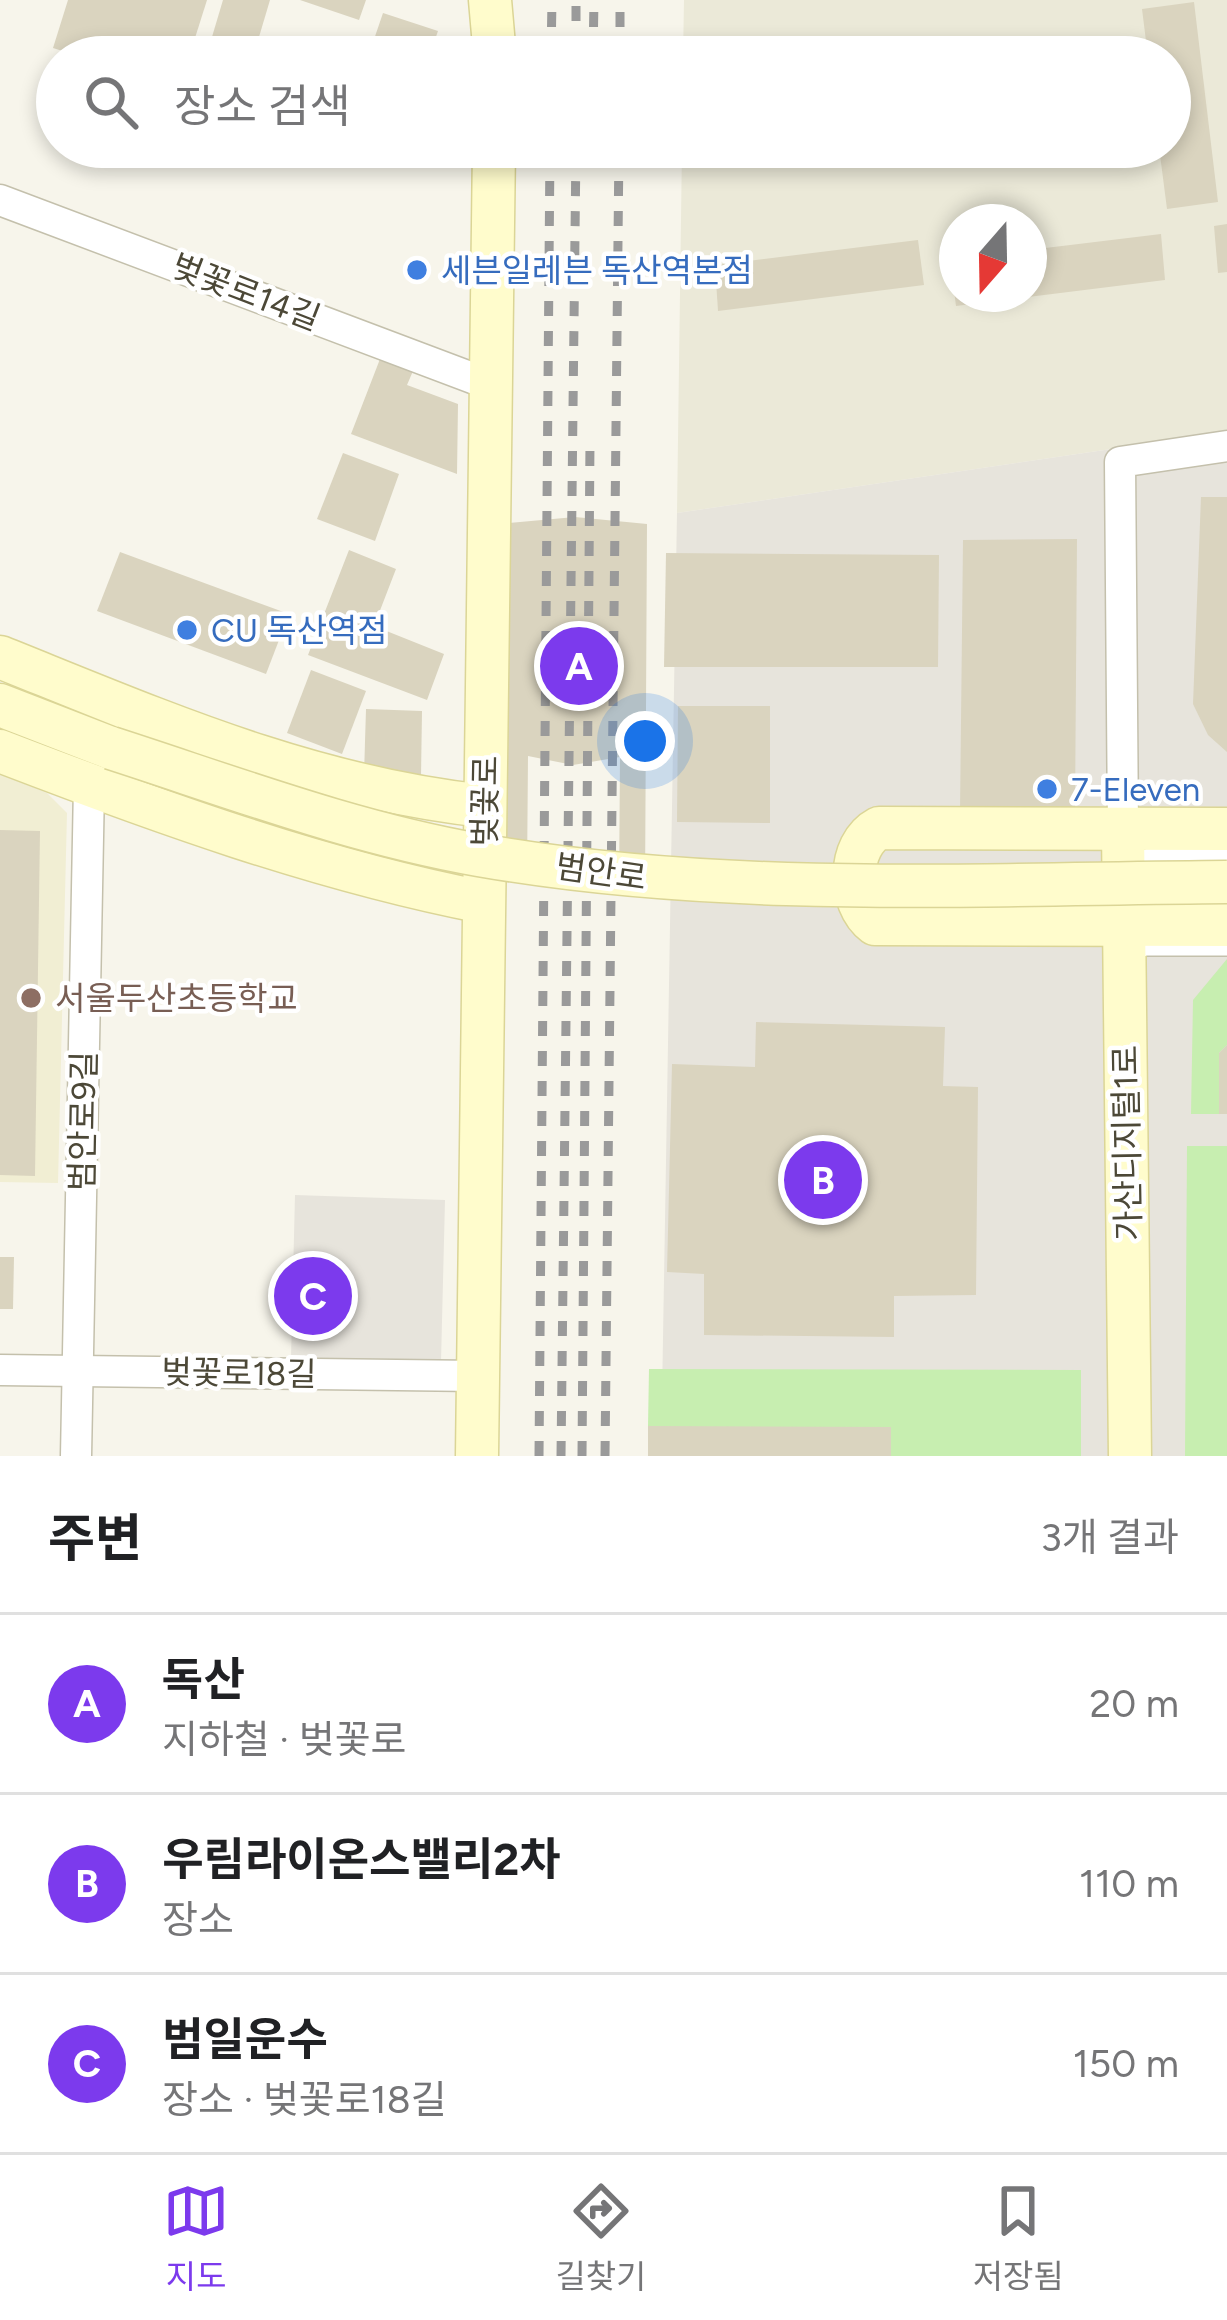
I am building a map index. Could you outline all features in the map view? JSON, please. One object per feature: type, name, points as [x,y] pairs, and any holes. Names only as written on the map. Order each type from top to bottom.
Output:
[{"type":"main road","points":[[490,0],[493,36]]},
{"type":"main road","name":"벚꽃로","points":[[478,1456],[494,168]]},
{"type":"main road","points":[[0,658],[214,742],[338,783],[484,806]]},
{"type":"main road","name":"범안로","points":[[0,705],[111,748],[386,835],[478,855],[659,880],[1227,882]]},
{"type":"main road","points":[[0,751],[89,786],[402,886],[483,902]]},
{"type":"main road","points":[[1227,829],[1123,849],[879,828],[866,835],[857,855],[856,899],[860,911],[874,924],[1125,944],[1227,926]]},
{"type":"main road","name":"가산디지털1로","points":[[1123,849],[1130,1456]]},
{"type":"street","name":"벚꽃로14길","points":[[0,200],[491,386]]},
{"type":"street","points":[[1123,849],[1120,462],[1227,446]]},
{"type":"street","name":"범안로9길","points":[[76,1456],[89,786]]},
{"type":"street","name":"벚꽃로18길","points":[[0,1370],[478,1376]]},
{"type":"lane","points":[[1123,849],[1138,858],[1227,854]]},
{"type":"lane","points":[[1125,944],[1167,912],[1227,909]]},
{"type":"lane","points":[[1125,944],[1227,947]]},
{"type":"shaded area","points":[[684,0],[1227,0],[1227,432],[677,513],[682,168],[1191,168],[1191,36],[683,36]]},
{"type":"shaded area","points":[[1227,432],[1227,1456],[661,1456],[677,513]]},
{"type":"shaded area","name":"서울두산초등학교","points":[[0,774],[47,793],[67,813],[58,1183],[0,1182]]},
{"type":"shaded area","points":[[295,1195],[445,1200],[441,1362],[291,1358]]},
{"type":"green space","points":[[1227,959],[1227,1045],[1219,1053],[1219,1114],[1191,1114],[1193,1000]]},
{"type":"green space","points":[[1187,1146],[1227,1146],[1227,1456],[1185,1456]]},
{"type":"green space","points":[[649,1369],[1081,1370],[1081,1456],[891,1456],[648,1426]]},
{"type":"building","points":[[68,0],[207,0],[196,36],[57,36]]},
{"type":"building","points":[[223,0],[270,0],[259,36],[212,36]]},
{"type":"building","points":[[300,0],[366,0],[359,20]]},
{"type":"building","points":[[1194,2],[1218,202],[1167,209],[1162,168],[1191,168],[1191,36],[1145,36],[1142,9]]},
{"type":"building","points":[[383,13],[438,31],[436,36],[375,36]]},
{"type":"building","points":[[1227,224],[1227,272],[1218,273],[1214,226]]},
{"type":"building","points":[[1161,234],[1165,280],[1047,295],[1047,248]]},
{"type":"building","points":[[918,240],[924,285],[718,311],[715,265]]},
{"type":"building","points":[[380,359],[413,371],[407,385],[458,404],[457,474],[351,434]]},
{"type":"building","points":[[343,453],[399,474],[375,541],[317,519]]},
{"type":"building","points":[[1201,497],[1227,497],[1227,752],[1208,735],[1193,704]]},
{"type":"building","points":[[575,517],[647,524],[645,894],[619,894],[620,757],[573,765],[528,756],[527,877],[506,877],[509,523]]},
{"type":"building","points":[[1077,539],[1075,813],[960,813],[963,540]]},
{"type":"building","points":[[349,550],[396,569],[374,626],[444,654],[427,700],[308,655]]},
{"type":"building","points":[[120,552],[289,614],[266,674],[97,611]]},
{"type":"building","points":[[666,553],[939,555],[938,667],[664,667]]},
{"type":"building","points":[[311,670],[366,691],[342,754],[287,733]]},
{"type":"building","points":[[678,706],[770,706],[770,823],[677,822]]},
{"type":"building","points":[[366,709],[422,711],[421,777],[364,775]]},
{"type":"building","points":[[0,830],[40,831],[35,1176],[0,1175]]},
{"type":"building","points":[[756,1022],[945,1027],[943,1086],[978,1087],[976,1295],[894,1296],[894,1337],[704,1335],[704,1274],[667,1272],[672,1064],[755,1067]]},
{"type":"building","points":[[1227,1045],[1227,1114],[1219,1114],[1219,1053]]},
{"type":"building","points":[[306,1253],[321,1254],[320,1338],[304,1338]]},
{"type":"building","points":[[0,1257],[14,1257],[13,1309],[0,1309]]},
{"type":"building","points":[[648,1426],[891,1427],[891,1456],[648,1456]]},
{"type":"railway","points":[[551,36],[552,0]]},
{"type":"railway","points":[[576,0],[576,36]]},
{"type":"railway","points":[[593,36],[594,0]]},
{"type":"railway","points":[[620,0],[620,36]]},
{"type":"railway","points":[[539,1456],[550,168]]},
{"type":"railway","points":[[561,1456],[576,168]]},
{"type":"railway","points":[[605,1456],[619,168]]},
{"type":"railway","points":[[582,1456],[590,441]]},
{"type":"place","name":"세븐일레븐 독산역본점","points":[[417,270]]},
{"type":"place","name":"CU 독산역점","points":[[187,630]]},
{"type":"place","name":"독산","points":[[579,666]]},
{"type":"place","name":"7-Eleven","points":[[1047,789]]},
{"type":"place","name":"서울두산초등학교","points":[[31,998]]},
{"type":"place","name":"우림라이온스밸리2차","points":[[823,1180]]},
{"type":"place","name":"범일운수","points":[[313,1296]]}]
